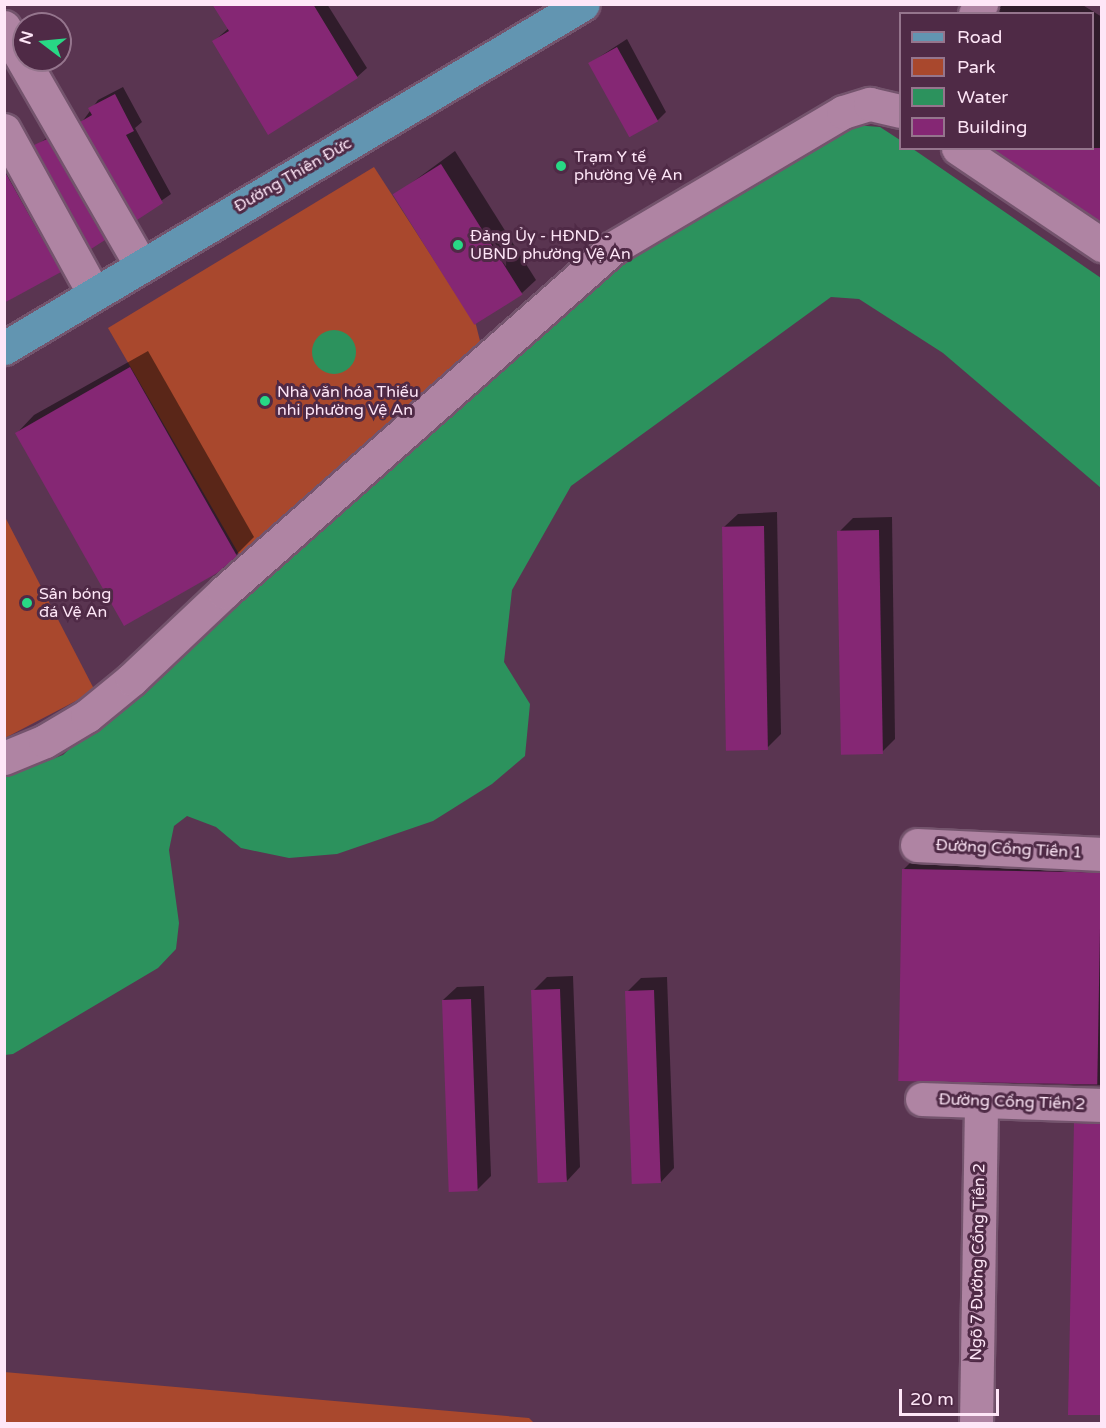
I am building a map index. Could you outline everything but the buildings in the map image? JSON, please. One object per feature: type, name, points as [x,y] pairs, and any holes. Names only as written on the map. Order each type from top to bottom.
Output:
[{"type":"main road","name":"Đường Thiên Đức","points":[[4,348],[583,4]]},
{"type":"street","points":[[4,27],[141,265]]},
{"type":"street","points":[[4,758],[45,741],[87,716],[132,679],[250,568],[613,248],[843,112],[870,104],[899,111]]},
{"type":"street","points":[[4,130],[94,294]]},
{"type":"street","points":[[961,150],[1101,245]]},
{"type":"street","name":"Đường Cổng Tiền 1","points":[[917,845],[1101,854]]},
{"type":"street","name":"Đường Cổng Tiền 2","points":[[922,1099],[1101,1105]]},
{"type":"street","name":"Ngõ 7 Đường Cổng Tiền 2","points":[[976,1424],[981,1101]]},
{"type":"green space","points":[[374,167],[476,325],[482,349],[244,563],[108,328]]},
{"type":"green space","name":"Sân bóng đá Vệ An","points":[[4,515],[95,691],[5,738],[4,738]]},
{"type":"green space","points":[[4,1372],[529,1418],[534,1423],[5,1423]]},
{"type":"water","points":[[854,125],[880,127],[899,139],[899,150],[914,150],[1101,278],[1101,488],[943,353],[859,299],[831,297],[571,486],[512,590],[504,662],[530,704],[525,756],[492,784],[433,821],[337,854],[289,858],[241,848],[216,827],[187,816],[174,826],[169,850],[179,923],[176,949],[158,968],[13,1054],[5,1055],[5,777],[63,755],[281,552],[596,278]]},
{"type":"water","points":[[334,330],[349,337],[356,352],[349,367],[334,374],[319,367],[312,352],[319,337]]},
{"type":"place","name":"Trạm Y tế phường Vệ An","points":[[561,166]]},
{"type":"place","name":"Đảng Ủy - HĐND - UBND phường Vệ An","points":[[458,245]]},
{"type":"place","name":"Nhà văn hóa Thiếu nhi phường Vệ An","points":[[265,401]]},
{"type":"place","name":"Sân bóng đá Vệ An","points":[[27,603]]}]
